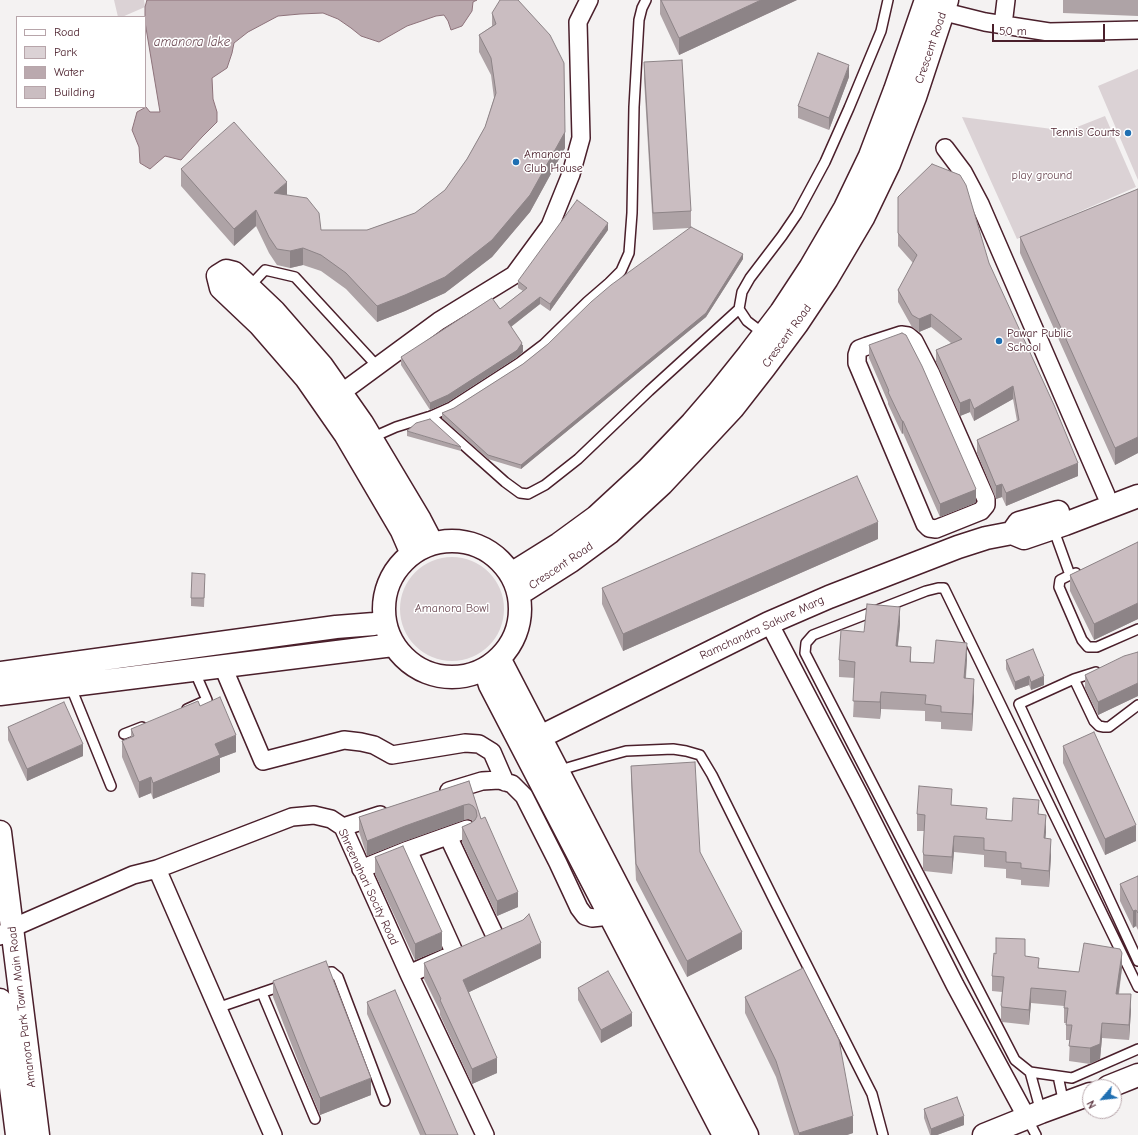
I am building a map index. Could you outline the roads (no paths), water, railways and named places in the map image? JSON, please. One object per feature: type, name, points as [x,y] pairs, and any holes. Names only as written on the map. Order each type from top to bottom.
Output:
[{"type":"main road","name":"Crescent Road","points":[[515,584],[559,544],[596,517],[648,469],[692,423],[717,394],[781,312],[810,268],[845,208],[870,156],[896,90],[935,4]]},
{"type":"main road","name":"Crescent Road","points":[[515,584],[571,561],[608,533],[662,484],[733,408],[793,330],[827,279],[855,232],[885,171],[915,97],[935,4]]},
{"type":"main road","points":[[412,554],[402,531],[345,434],[306,378],[260,325],[221,288],[218,276],[226,271],[234,273],[274,311],[322,366],[362,423],[420,520],[432,543]]},
{"type":"main road","name":"Ramchandra Sakure Marg","points":[[1012,533],[1019,523],[1054,514],[1138,483]]},
{"type":"main road","name":"Ramchandra Sakure Marg","points":[[531,741],[769,623],[829,597],[986,538],[1012,533],[1024,538],[1138,496]]},
{"type":"main road","points":[[458,541],[472,543],[484,548],[504,565],[515,584],[520,602],[518,629],[505,652],[492,664],[474,674],[459,677],[446,677],[420,669],[409,662],[393,645],[385,621],[384,607],[387,589],[392,577],[399,566],[412,554],[420,548],[432,543],[458,541]]},
{"type":"main road","points":[[0,673],[328,628],[374,624],[385,621]]},
{"type":"main road","points":[[0,694],[393,645]]},
{"type":"main road","points":[[492,664],[531,741],[565,829],[618,909],[747,1135]]},
{"type":"main road","points":[[531,741],[557,771],[565,829]]},
{"type":"main road","name":"Amanora Park Town Main Road","points":[[0,832],[6,932],[38,1135]]},
{"type":"main road","points":[[618,909],[724,1135]]},
{"type":"main road","name":"Amanora Park Town Main Road","points":[[0,1000],[17,1135]]},
{"type":"main road","points":[[1122,1081],[1138,1075]]},
{"type":"main road","points":[[984,1135],[1035,1122],[1064,1104],[1082,1097]]},
{"type":"street","points":[[340,393],[439,321],[514,275],[550,226],[571,174],[581,138],[578,22],[589,0]]},
{"type":"street","points":[[1003,25],[1006,0]]},
{"type":"street","points":[[935,4],[985,22],[1049,32],[1138,30]]},
{"type":"street","points":[[945,148],[963,172],[980,204],[1106,495]]},
{"type":"street","points":[[901,335],[908,336],[914,341],[931,374],[986,500],[986,506],[981,511],[955,521],[936,529],[929,528],[925,524],[857,363],[856,355],[859,349],[901,335]]},
{"type":"street","points":[[955,521],[965,545]]},
{"type":"street","points":[[769,623],[859,795],[955,985],[1035,1122]]},
{"type":"street","points":[[224,667],[263,761],[344,740],[374,745],[392,755],[465,743],[479,744],[492,752],[505,782]]},
{"type":"street","points":[[438,795],[482,781],[499,780],[512,784],[524,796],[565,829]]},
{"type":"street","points":[[343,827],[394,810]]},
{"type":"street","name":"Shreenahari Socity Road","points":[[6,932],[134,875],[157,869],[292,817],[314,815],[331,819],[343,827],[409,974],[486,1135]]},
{"type":"street","points":[[361,869],[467,829]]},
{"type":"street","points":[[448,836],[482,942]]},
{"type":"street","points":[[408,850],[482,942]]},
{"type":"street","points":[[157,869],[273,1135]]},
{"type":"street","points":[[409,974],[482,942]]},
{"type":"lane","points":[[371,438],[396,427],[431,416],[451,407],[519,363],[544,344],[621,271],[628,253],[632,212],[634,107],[639,20],[646,0]]},
{"type":"lane","points":[[764,334],[747,321],[740,309],[742,292],[750,278],[797,214],[825,162],[878,37],[888,0]]},
{"type":"lane","points":[[249,287],[265,270],[295,277],[377,366]]},
{"type":"lane","points":[[431,416],[505,482],[520,492],[528,494],[545,485],[578,459],[740,309]]},
{"type":"lane","points":[[1053,528],[1070,575]]},
{"type":"lane","points":[[1084,570],[1060,580],[1059,587],[1082,640],[1088,647],[1097,648],[1138,629]]},
{"type":"lane","points":[[1138,986],[944,588],[926,591],[813,635],[806,642],[805,653],[1015,1060],[1030,1072],[1072,1078],[1138,1049]]},
{"type":"lane","points":[[180,712],[207,700],[194,670]]},
{"type":"lane","points":[[1102,670],[1074,679],[1019,704],[1138,961]]},
{"type":"lane","points":[[1074,679],[1094,721],[1099,726],[1110,726],[1138,705]]},
{"type":"lane","points":[[70,685],[111,786]]},
{"type":"lane","points":[[124,734],[152,723]]},
{"type":"lane","points":[[557,771],[626,751],[673,749],[686,750],[700,755],[712,775],[872,1094],[883,1135]]},
{"type":"lane","points":[[314,975],[321,972],[332,972],[338,977],[385,1101]]},
{"type":"lane","points":[[217,1008],[292,982]]},
{"type":"lane","points":[[262,992],[315,1119]]},
{"type":"lane","points":[[1030,1072],[1035,1122]]},
{"type":"lane","points":[[1058,1076],[1064,1104]]},
{"type":"water","name":"amanora lake","points":[[147,0],[477,0],[473,2],[472,11],[462,26],[451,30],[444,15],[436,16],[407,26],[379,42],[361,36],[338,19],[323,13],[278,16],[248,32],[234,43],[227,68],[212,78],[213,99],[217,112],[217,122],[181,160],[165,156],[150,169],[140,163],[139,147],[132,130],[137,112],[146,107],[150,112],[160,112],[146,28],[145,7]]},
{"type":"place","name":"Tennis Courts","points":[[1128,133]]},
{"type":"place","name":"Amanora Club House","points":[[516,162]]},
{"type":"place","name":"Pawar Public School","points":[[999,341]]},
{"type":"park label","name":"play ground","points":[[1042,176]]},
{"type":"park label","name":"Amanora Bowl","points":[[452,609]]}]
